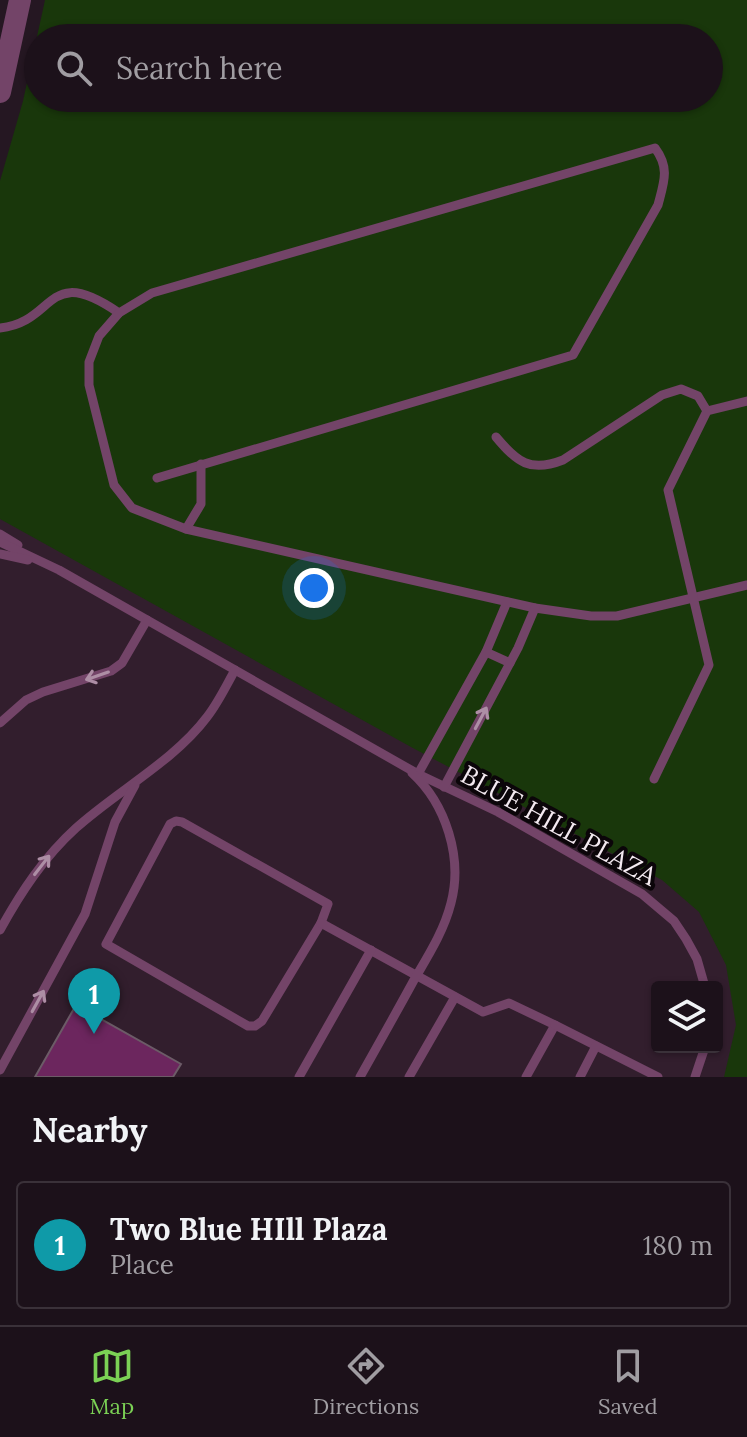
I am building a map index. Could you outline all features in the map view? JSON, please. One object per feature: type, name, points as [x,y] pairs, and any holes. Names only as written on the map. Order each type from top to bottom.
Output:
[{"type":"street","points":[[0,92],[20,0]]},
{"type":"lane","points":[[157,478],[573,355],[658,205],[665,179],[664,159],[655,148],[152,293],[119,313],[99,336],[89,362],[89,385],[114,485],[132,508],[186,529],[507,602],[591,616],[617,616],[695,600],[747,585]]},
{"type":"lane","points":[[0,328],[23,321],[60,293],[74,292],[101,300],[119,313]]},
{"type":"lane","points":[[496,437],[515,459],[545,467],[563,460],[662,395],[681,389],[698,396],[707,411]]},
{"type":"lane","points":[[654,779],[709,665],[668,490],[707,411],[747,401]]},
{"type":"lane","points":[[186,529],[201,504],[201,464]]},
{"type":"lane","name":"BLUE HILL PLAZA","points":[[0,534],[418,774],[498,812],[642,894],[659,906],[686,939],[697,959],[703,981]]},
{"type":"lane","name":"BLUE HILL PLAZA","points":[[0,542],[59,570]]},
{"type":"lane","name":"BLUE HILL PLAZA","points":[[0,554],[59,570]]},
{"type":"lane","points":[[418,774],[486,652],[507,602]]},
{"type":"lane","points":[[444,787],[510,663],[535,608]]},
{"type":"lane","points":[[0,723],[26,700],[43,692],[111,671],[122,663],[147,620]]},
{"type":"lane","points":[[486,652],[510,663]]},
{"type":"lane","points":[[0,930],[29,881],[58,845],[190,736],[206,719],[235,670]]},
{"type":"lane","name":"BLUE HILL PLAZA","points":[[360,1077],[447,918],[455,877],[453,853],[440,808],[429,791],[397,762]]},
{"type":"lane","points":[[0,1070],[85,914],[121,807],[152,767]]},
{"type":"lane","points":[[176,821],[328,904],[321,923],[262,1021],[255,1026],[248,1026],[106,944],[170,824],[176,821]]},
{"type":"lane","points":[[321,923],[483,1012],[509,1003],[596,1046],[638,1072],[658,1077]]},
{"type":"lane","points":[[299,1077],[371,950]]},
{"type":"lane","points":[[409,1077],[455,997]]},
{"type":"lane","points":[[526,1077],[555,1025]]},
{"type":"lane","points":[[580,1077],[596,1046]]},
{"type":"lane","points":[[695,1077],[703,1053]]},
{"type":"shaded area","points":[[0,463],[712,857],[747,1077],[0,1077]]},
{"type":"green space","points":[[45,0],[747,0],[747,1077],[724,1077],[736,1025],[726,965],[699,912],[662,880],[411,747],[0,519],[0,181],[24,96],[24,112],[723,112],[723,24],[40,24]]},
{"type":"building","points":[[76,1005],[181,1064],[173,1077],[35,1077]]},
{"type":"place","name":"Two Blue HIll Plaza","points":[[94,1034]]}]
